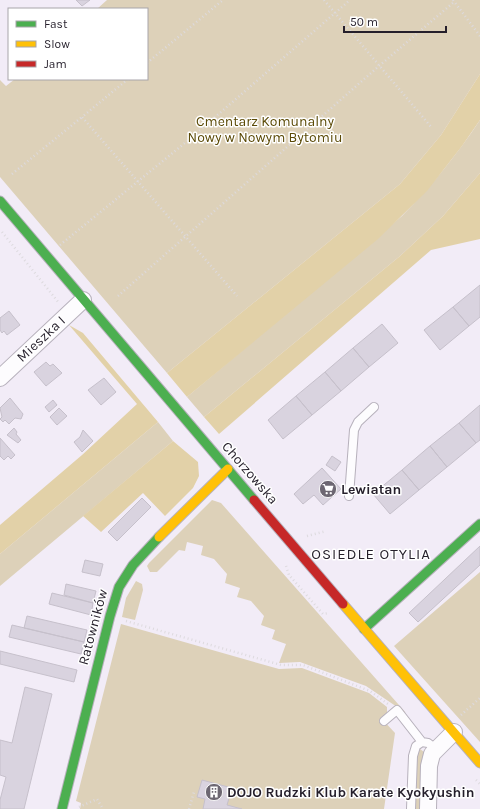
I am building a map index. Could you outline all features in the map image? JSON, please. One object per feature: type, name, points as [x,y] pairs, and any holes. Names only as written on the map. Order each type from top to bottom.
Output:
[{"type":"street","name":"Chorzowska","points":[[0,201],[480,763]]},
{"type":"street","name":"Mieszka I","points":[[0,378],[83,300]]},
{"type":"street","name":"Ratowników","points":[[62,809],[110,616],[119,587],[133,564],[228,469]]},
{"type":"street","points":[[364,629],[480,524]]},
{"type":"street","points":[[428,809],[429,766],[432,754],[454,732]]},
{"type":"lane","points":[[0,219],[8,211]]},
{"type":"lane","points":[[349,496],[354,430],[358,422],[374,407]]},
{"type":"lane","points":[[384,721],[397,710],[422,742],[428,743],[436,749]]},
{"type":"lane","points":[[411,809],[413,756],[416,746],[422,742]]},
{"type":"path","points":[[148,62],[223,0]]},
{"type":"path","points":[[324,0],[432,128]]},
{"type":"path","points":[[46,256],[138,181],[350,0]]},
{"type":"path","points":[[118,296],[454,1],[480,36]]},
{"type":"path","points":[[12,174],[127,80]]},
{"type":"path","points":[[82,117],[237,296]]},
{"type":"path","points":[[305,537],[326,531]]},
{"type":"path","points":[[118,619],[281,665],[303,665],[370,692],[397,710]]},
{"type":"path","points":[[458,717],[480,698]]},
{"type":"path","points":[[189,809],[194,792]]},
{"type":"path","points":[[76,806],[80,808],[97,799],[103,809]]},
{"type":"green space","name":"Cmentarz Komunalny Nowy w Nowym Bytomiu","points":[[107,0],[480,0],[480,74],[441,135],[400,184],[167,373],[0,177],[0,80],[6,86],[14,80],[148,80],[148,8],[98,8]]},
{"type":"green space","points":[[480,120],[480,173],[443,216],[400,256],[204,417],[187,397],[402,216],[443,170]]},
{"type":"green space","points":[[158,422],[173,441],[0,586],[0,554]]},
{"type":"green space","points":[[212,500],[221,503],[406,713],[366,686],[300,662],[279,663],[286,644],[272,639],[275,630],[261,625],[264,616],[251,601],[237,597],[240,588],[225,583],[227,574],[214,559],[201,555],[203,546],[187,542],[185,551],[179,550],[157,572],[150,572],[147,566],[149,563]]},
{"type":"green space","points":[[480,572],[480,742],[394,646]]},
{"type":"green space","points":[[136,581],[142,584],[143,590],[135,620],[122,617],[126,598]]},
{"type":"green space","points":[[121,624],[279,669],[302,668],[369,693],[387,707],[387,713],[382,719],[395,733],[384,809],[80,809],[81,803],[76,801]]},
{"type":"green space","points":[[416,746],[424,752],[425,809],[411,809]]},
{"type":"shaded area","points":[[480,74],[480,120],[427,191],[378,239],[187,397],[167,373],[400,184],[441,135]]},
{"type":"shaded area","points":[[480,173],[480,239],[431,250],[219,434],[204,417],[400,256],[443,216]]},
{"type":"shaded area","points":[[69,325],[83,333],[158,422],[0,554],[0,525],[82,455],[137,404]]},
{"type":"shaded area","points":[[173,441],[198,462],[199,476],[193,488],[165,516],[143,493],[101,532],[83,516]]},
{"type":"building","points":[[76,0],[90,0],[82,6]]},
{"type":"building","points":[[480,285],[480,317],[469,326],[453,307]]},
{"type":"building","points":[[453,307],[469,326],[440,350],[424,330]]},
{"type":"building","points":[[9,311],[20,325],[7,335],[4,331],[2,333],[0,330],[0,318]]},
{"type":"building","points":[[382,324],[398,343],[369,367],[353,348]]},
{"type":"building","points":[[353,348],[369,367],[341,391],[325,372]]},
{"type":"building","points":[[46,362],[50,366],[53,364],[62,373],[46,386],[34,372]]},
{"type":"building","points":[[325,372],[341,391],[312,415],[296,396]]},
{"type":"building","points":[[104,378],[116,392],[101,405],[88,390]]},
{"type":"building","points":[[296,396],[312,415],[283,439],[268,420]]},
{"type":"building","points":[[10,398],[23,414],[21,419],[15,418],[9,424],[5,420],[3,422],[0,419],[2,417],[0,408]]},
{"type":"building","points":[[53,400],[57,405],[49,412],[45,407]]},
{"type":"building","points":[[480,405],[480,440],[476,443],[459,423]]},
{"type":"building","points":[[59,408],[67,416],[57,425],[50,417]]},
{"type":"building","points":[[459,423],[476,443],[447,467],[430,446]]},
{"type":"building","points":[[14,428],[17,432],[16,434],[21,440],[18,443],[7,435]]},
{"type":"building","points":[[83,430],[93,441],[82,452],[74,442],[80,437]]},
{"type":"building","points":[[0,438],[15,455],[11,459],[8,456],[4,460],[0,456]]},
{"type":"building","points":[[430,446],[447,467],[419,490],[402,470]]},
{"type":"building","points":[[332,456],[341,462],[335,471],[326,465]]},
{"type":"building","points":[[322,468],[341,489],[323,505],[314,495],[303,504],[294,494]]},
{"type":"building","points":[[402,470],[419,490],[390,514],[373,494]]},
{"type":"building","points":[[142,498],[151,507],[117,541],[108,532]]},
{"type":"building","points":[[480,546],[480,565],[418,622],[409,613]]},
{"type":"building","points":[[85,560],[103,564],[100,576],[82,572]]},
{"type":"building","points":[[66,584],[96,591],[93,603],[64,595]]},
{"type":"building","points":[[52,593],[93,603],[91,615],[49,604]]},
{"type":"building","points":[[27,616],[87,630],[84,642],[24,628]]},
{"type":"building","points":[[12,625],[84,642],[81,654],[9,637]]},
{"type":"building","points":[[0,651],[77,670],[74,682],[0,664]]},
{"type":"building","points":[[25,687],[52,694],[24,809],[0,809],[0,800],[6,777],[0,775],[0,740],[12,743]]},
{"type":"building","name":"DOJO Rudzki Klub Karate Kyokyushin","points":[[202,780],[232,788],[227,805],[242,809],[203,809],[205,799],[197,797]]},
{"type":"traffic: fast","points":[[0,201],[254,500]]},
{"type":"traffic: fast","points":[[364,629],[480,524]]},
{"type":"traffic: fast","points":[[62,809],[110,616],[119,587],[133,565],[159,537]]},
{"type":"traffic: slow","points":[[159,537],[228,469]]},
{"type":"traffic: slow","points":[[343,604],[480,763]]},
{"type":"traffic: jam","points":[[254,500],[343,604]]},
{"type":"place","name":"Lewiatan","points":[[328,489]]},
{"type":"place","name":"DOJO Rudzki Klub Karate Kyokyushin","points":[[214,792]]},
{"type":"district","name":"OSIEDLE OTYLIA","points":[[371,554]]}]
